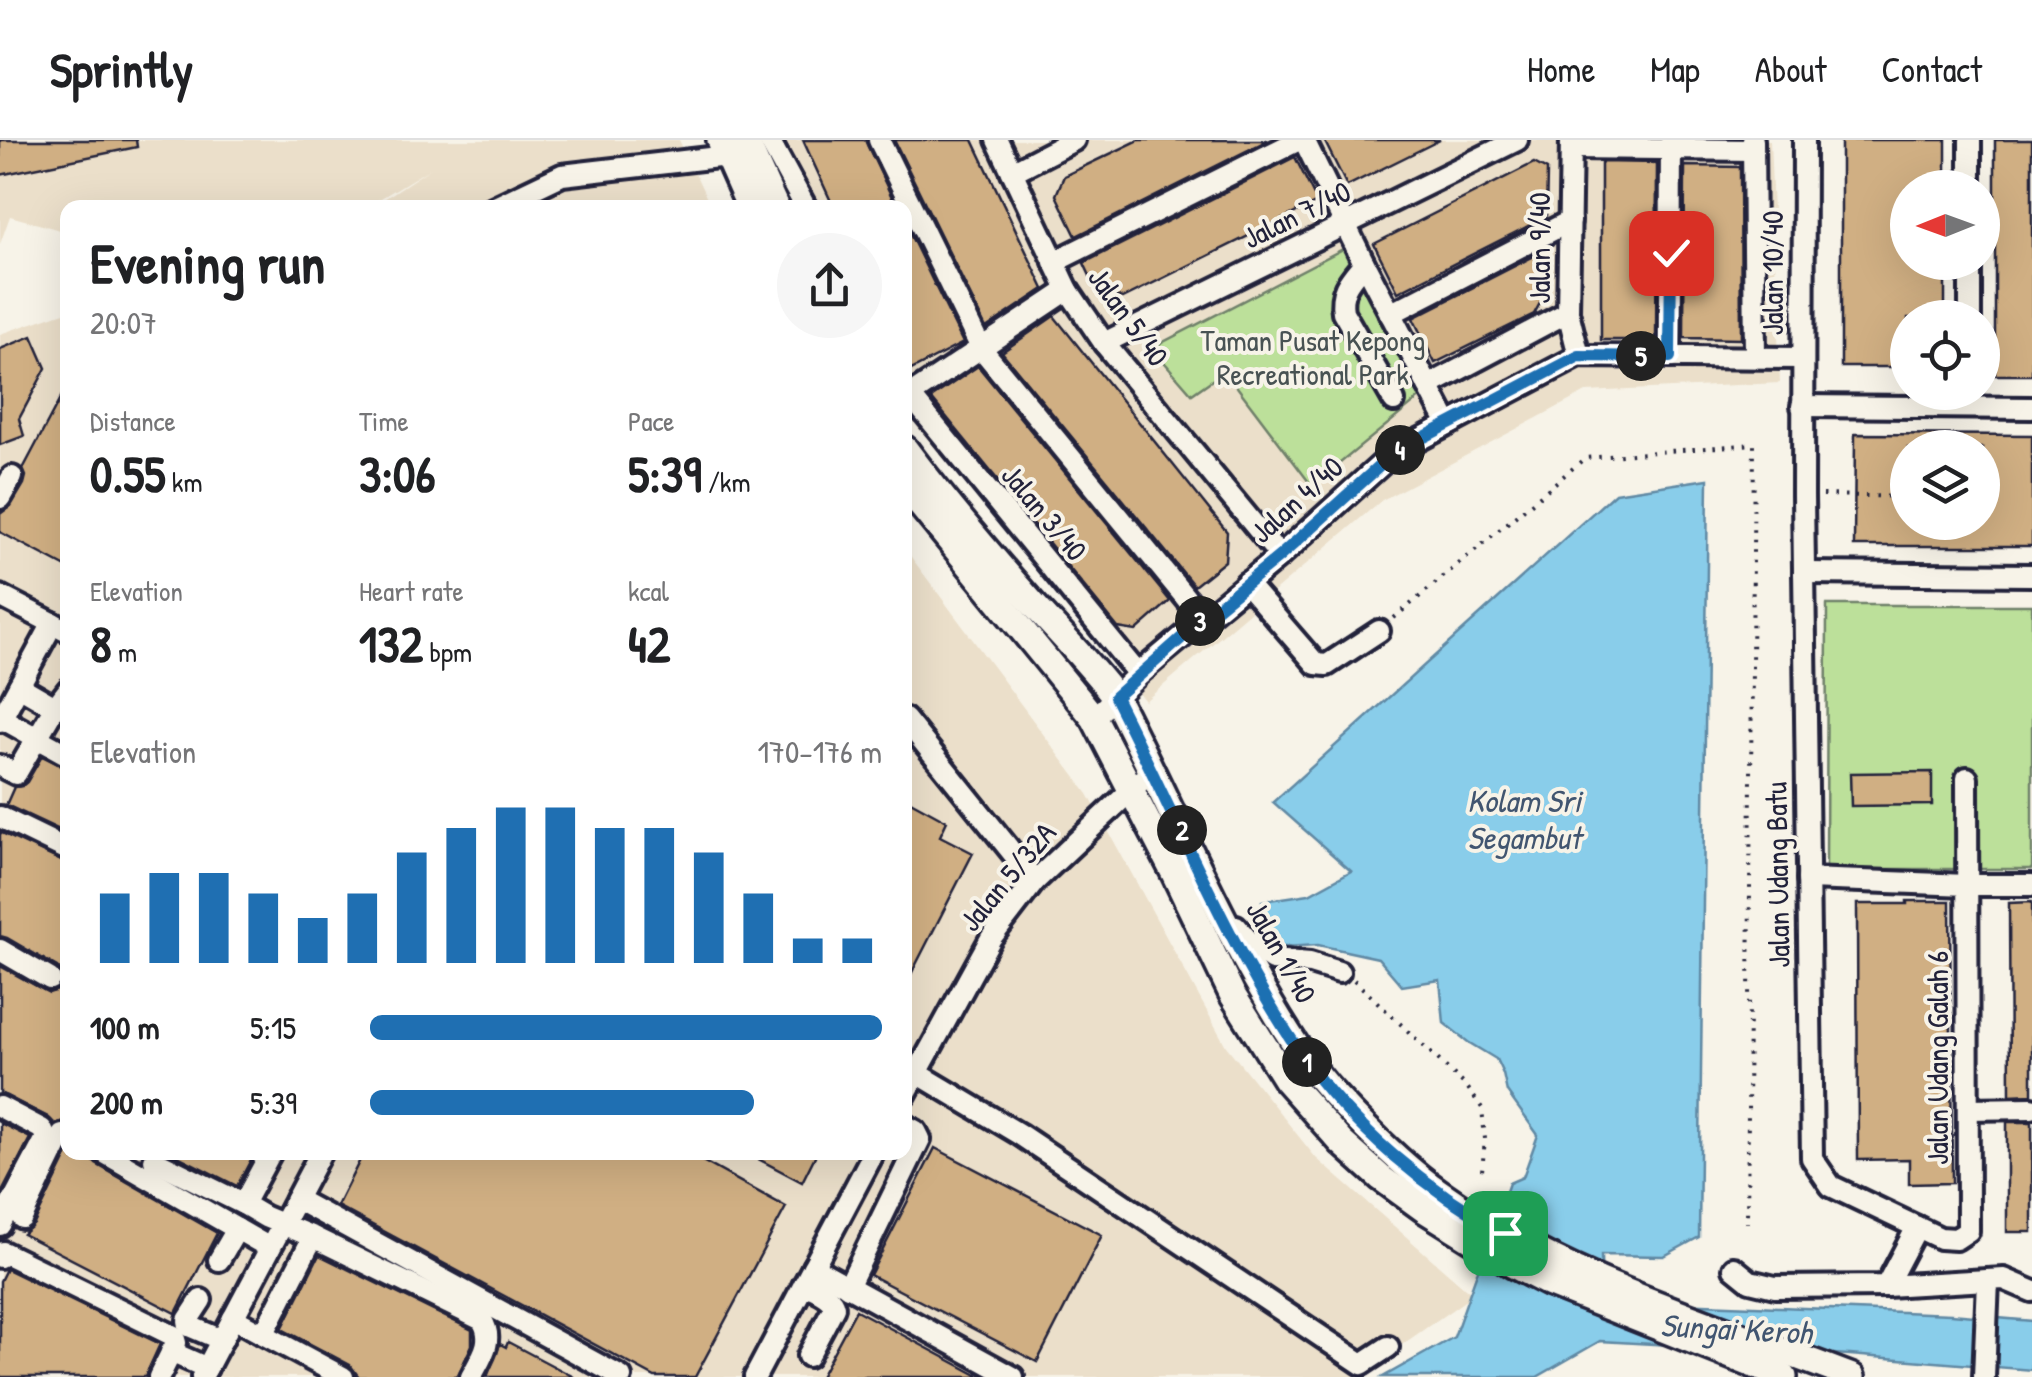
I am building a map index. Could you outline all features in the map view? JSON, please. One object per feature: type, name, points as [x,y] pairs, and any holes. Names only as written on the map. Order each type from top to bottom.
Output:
[{"type":"main road","points":[[744,143],[749,200]]},
{"type":"main road","points":[[744,143],[772,200]]},
{"type":"main road","name":"Jalan 1/40","points":[[912,458],[1115,697],[1258,984],[1302,1055],[1330,1092],[1398,1160],[1432,1201],[1513,1265],[1550,1284],[1784,1377]]},
{"type":"main road","name":"Jalan 1/40","points":[[912,495],[1094,718],[1232,994],[1286,1080],[1341,1142],[1381,1178],[1480,1219],[1614,1286],[1848,1376]]},
{"type":"street","points":[[879,140],[908,200]]},
{"type":"street","name":"Jalan 5/40","points":[[998,140],[1068,290],[1104,343],[1280,556]]},
{"type":"street","points":[[1012,172],[1074,140]]},
{"type":"street","points":[[1054,262],[1302,140],[1448,424]]},
{"type":"street","name":"Jalan 7/40","points":[[1104,343],[1517,140]]},
{"type":"street","name":"Jalan 10/40","points":[[1802,406],[1804,140]]},
{"type":"street","points":[[1970,140],[1970,170]]},
{"type":"street","points":[[510,200],[562,175],[744,143],[798,200]]},
{"type":"street","points":[[1570,144],[1754,145]]},
{"type":"street","name":"Jalan 9/40","points":[[1570,144],[1568,312],[1579,356]]},
{"type":"street","points":[[1670,357],[1671,145]]},
{"type":"street","name":"Jalan 10/40","points":[[1754,145],[1755,357]]},
{"type":"street","points":[[912,207],[981,348],[1203,619]]},
{"type":"street","points":[[1390,314],[1570,220]]},
{"type":"street","points":[[1364,263],[1340,300],[1394,402]]},
{"type":"street","points":[[912,390],[1068,290]]},
{"type":"street","points":[[1428,386],[1568,312]]},
{"type":"street","name":"Jalan 4/40","points":[[1094,718],[1138,674],[1280,556],[1394,453],[1579,356],[1803,358]]},
{"type":"street","name":"Jalan 3/40","points":[[912,399],[1138,674]]},
{"type":"street","points":[[1802,406],[1890,403]]},
{"type":"street","points":[[2000,404],[2032,408]]},
{"type":"street","name":"Jalan Udang Batu","points":[[1802,406],[1812,1158],[1831,1186],[1940,1238],[1956,1239],[1968,1231]]},
{"type":"street","points":[[0,498],[12,476]]},
{"type":"street","points":[[1804,573],[2032,575]]},
{"type":"street","points":[[1246,583],[1316,664],[1327,665],[1379,631]]},
{"type":"street","points":[[0,596],[60,628],[19,686],[1,720],[60,750]]},
{"type":"street","points":[[19,686],[60,699]]},
{"type":"street","points":[[0,766],[16,774],[60,701]]},
{"type":"street","points":[[912,728],[1035,882]]},
{"type":"street","name":"Jalan 5/32A","points":[[912,1079],[991,938],[1035,882],[1153,770]]},
{"type":"street","name":"Jalan Udang Galah 6","points":[[1967,778],[1968,1231]]},
{"type":"street","points":[[0,817],[60,846]]},
{"type":"street","points":[[1808,878],[2032,885]]},
{"type":"street","points":[[1216,901],[1253,946],[1272,960],[1310,963],[1339,972]]},
{"type":"street","points":[[0,950],[50,979]]},
{"type":"street","points":[[912,1084],[1019,1134],[1362,1364],[1388,1347]]},
{"type":"street","points":[[0,1107],[42,1130],[46,1138],[0,1225]]},
{"type":"street","points":[[1968,1109],[2032,1108]]},
{"type":"street","points":[[912,1128],[920,1139],[912,1155]]},
{"type":"street","points":[[22,1218],[60,1139]]},
{"type":"street","points":[[117,1160],[270,1248]]},
{"type":"street","points":[[154,1160],[482,1320],[489,1332],[487,1347],[471,1377]]},
{"type":"street","points":[[244,1204],[267,1160]]},
{"type":"street","points":[[172,1352],[205,1373],[317,1160]]},
{"type":"street","points":[[755,1377],[870,1160]]},
{"type":"street","points":[[848,1287],[910,1160]]},
{"type":"street","points":[[296,1200],[621,1377]]},
{"type":"street","points":[[1886,1286],[1917,1227]]},
{"type":"street","points":[[219,1260],[237,1229]]},
{"type":"street","points":[[264,1333],[312,1238]]},
{"type":"street","points":[[0,1257],[3,1252],[174,1336],[176,1343],[159,1377]]},
{"type":"street","points":[[1734,1268],[1750,1281],[1775,1287],[2004,1279],[2032,1291]]},
{"type":"street","points":[[809,1276],[848,1287],[1012,1377]]},
{"type":"street","points":[[803,1365],[834,1308],[834,1302],[809,1276]]},
{"type":"street","points":[[1983,1374],[1988,1280]]},
{"type":"street","points":[[201,1300],[188,1320],[189,1326],[222,1340]]},
{"type":"street","points":[[234,1318],[343,1377]]},
{"type":"path","points":[[1379,631],[1585,458],[1754,444],[1747,1223]]},
{"type":"path","points":[[1803,496],[1890,497]]},
{"type":"path","points":[[1339,972],[1359,983],[1467,1087],[1482,1108],[1482,1171]]},
{"type":"shaded area","points":[[0,140],[679,140],[708,200],[383,200],[431,168],[378,200],[60,200],[60,230],[10,216],[0,244]]},
{"type":"shaded area","points":[[764,140],[1770,140],[1780,383],[1586,392],[1382,500],[1145,701],[912,420],[912,200],[795,200]]},
{"type":"shaded area","points":[[60,313],[60,1160],[912,1160],[912,558],[1088,794],[1226,1046],[1316,1158],[1473,1295],[1356,1377],[0,1377],[0,334]]},
{"type":"green space","name":"Taman Pusat Kepong Recreational Park","points":[[1345,248],[1421,397],[1312,486],[1225,371],[1192,394],[1152,348]]},
{"type":"green space","points":[[1827,605],[2032,605],[2032,869],[1826,869]]},
{"type":"water","name":"Kolam Sri Segambut","points":[[1708,479],[1699,1237],[1664,1256],[1601,1255],[1602,1300],[1951,1314],[2032,1321],[2032,1370],[1600,1341],[1537,1377],[1383,1377],[1454,1337],[1509,1183],[1523,1177],[1538,1135],[1507,1092],[1496,1059],[1444,1023],[1440,980],[1402,986],[1378,958],[1318,945],[1267,948],[1262,901],[1309,894],[1351,871],[1273,802],[1615,493]]},
{"type":"building","points":[[0,140],[136,140],[137,147],[0,175]]},
{"type":"building","points":[[803,140],[865,140],[893,200],[830,200]]},
{"type":"building","points":[[894,140],[973,140],[1044,289],[986,328]]},
{"type":"building","points":[[1139,140],[1268,140],[1076,236],[1056,195],[1064,176]]},
{"type":"building","points":[[1324,140],[1440,140],[1347,186]]},
{"type":"building","points":[[1841,140],[1946,140],[1946,170],[1890,170],[1890,280],[1945,280],[1945,300],[1890,300],[1890,367],[1841,367]]},
{"type":"building","points":[[1995,140],[2032,140],[2032,375],[2000,375],[2000,300],[1995,300],[1995,280],[2000,280],[2000,170],[1995,170]]},
{"type":"building","points":[[1295,157],[1317,202],[1123,298],[1098,293],[1084,263]]},
{"type":"building","points":[[1601,162],[1657,163],[1656,340],[1601,340]]},
{"type":"building","points":[[1534,163],[1547,170],[1546,217],[1398,292],[1374,244]]},
{"type":"building","points":[[1685,166],[1740,167],[1741,339],[1684,338]]},
{"type":"building","points":[[912,238],[963,343],[912,369]]},
{"type":"building","points":[[1548,249],[1545,294],[1534,314],[1435,363],[1413,318]]},
{"type":"building","points":[[1054,316],[1227,532],[1225,561],[1194,586],[1002,352]]},
{"type":"building","points":[[32,336],[46,368],[19,419],[24,436],[0,445],[0,349]]},
{"type":"building","points":[[978,366],[1170,601],[1136,631],[1118,628],[931,398]]},
{"type":"building","points":[[60,399],[60,564],[0,532],[0,514],[11,506],[24,484],[23,469]]},
{"type":"building","points":[[1855,434],[1890,434],[1890,540],[2000,540],[2000,435],[2032,435],[2032,546],[1854,546]]},
{"type":"building","points":[[42,756],[60,765],[60,830],[6,805],[14,787],[27,782]]},
{"type":"building","points":[[1932,772],[1932,805],[1851,806],[1850,773]]},
{"type":"building","points":[[912,802],[947,821],[940,836],[973,853],[912,972]]},
{"type":"building","points":[[0,832],[60,860],[60,971],[0,936]]},
{"type":"building","points":[[1950,901],[1952,1183],[1909,1184],[1909,1159],[1858,1160],[1857,904]]},
{"type":"building","points":[[2032,902],[2032,1094],[2010,1095],[2009,903]]},
{"type":"building","points":[[0,966],[49,993],[60,987],[60,1122],[55,1124],[0,1093]]},
{"type":"building","points":[[2007,1122],[2032,1122],[2032,1232],[2007,1232]]},
{"type":"building","points":[[0,1123],[30,1138],[0,1196]]},
{"type":"building","points":[[935,1148],[1102,1235],[1037,1362],[870,1275]]},
{"type":"building","points":[[65,1160],[93,1160],[217,1233],[176,1313],[23,1234],[34,1224]]},
{"type":"building","points":[[186,1160],[251,1160],[237,1186]]},
{"type":"building","points":[[360,1160],[701,1160],[786,1207],[695,1377],[655,1377],[337,1206]]},
{"type":"building","points":[[760,1160],[813,1160],[802,1182]]},
{"type":"building","points":[[319,1255],[472,1330],[472,1345],[457,1377],[359,1377],[350,1365],[282,1329]]},
{"type":"building","points":[[6,1269],[160,1344],[145,1377],[0,1377],[0,1281]]},
{"type":"building","points":[[856,1310],[981,1377],[820,1377]]},
{"type":"building","points":[[508,1342],[574,1377],[487,1377],[500,1344],[506,1347]]},
{"type":"route","points":[[1505,1233],[1438,1191],[1398,1160],[1330,1092],[1302,1055],[1258,984],[1115,697],[1394,453],[1579,356],[1670,357],[1671,253]]},
{"type":"water label","name":"Sungai Keroh","points":[[1736,1329]]}]
